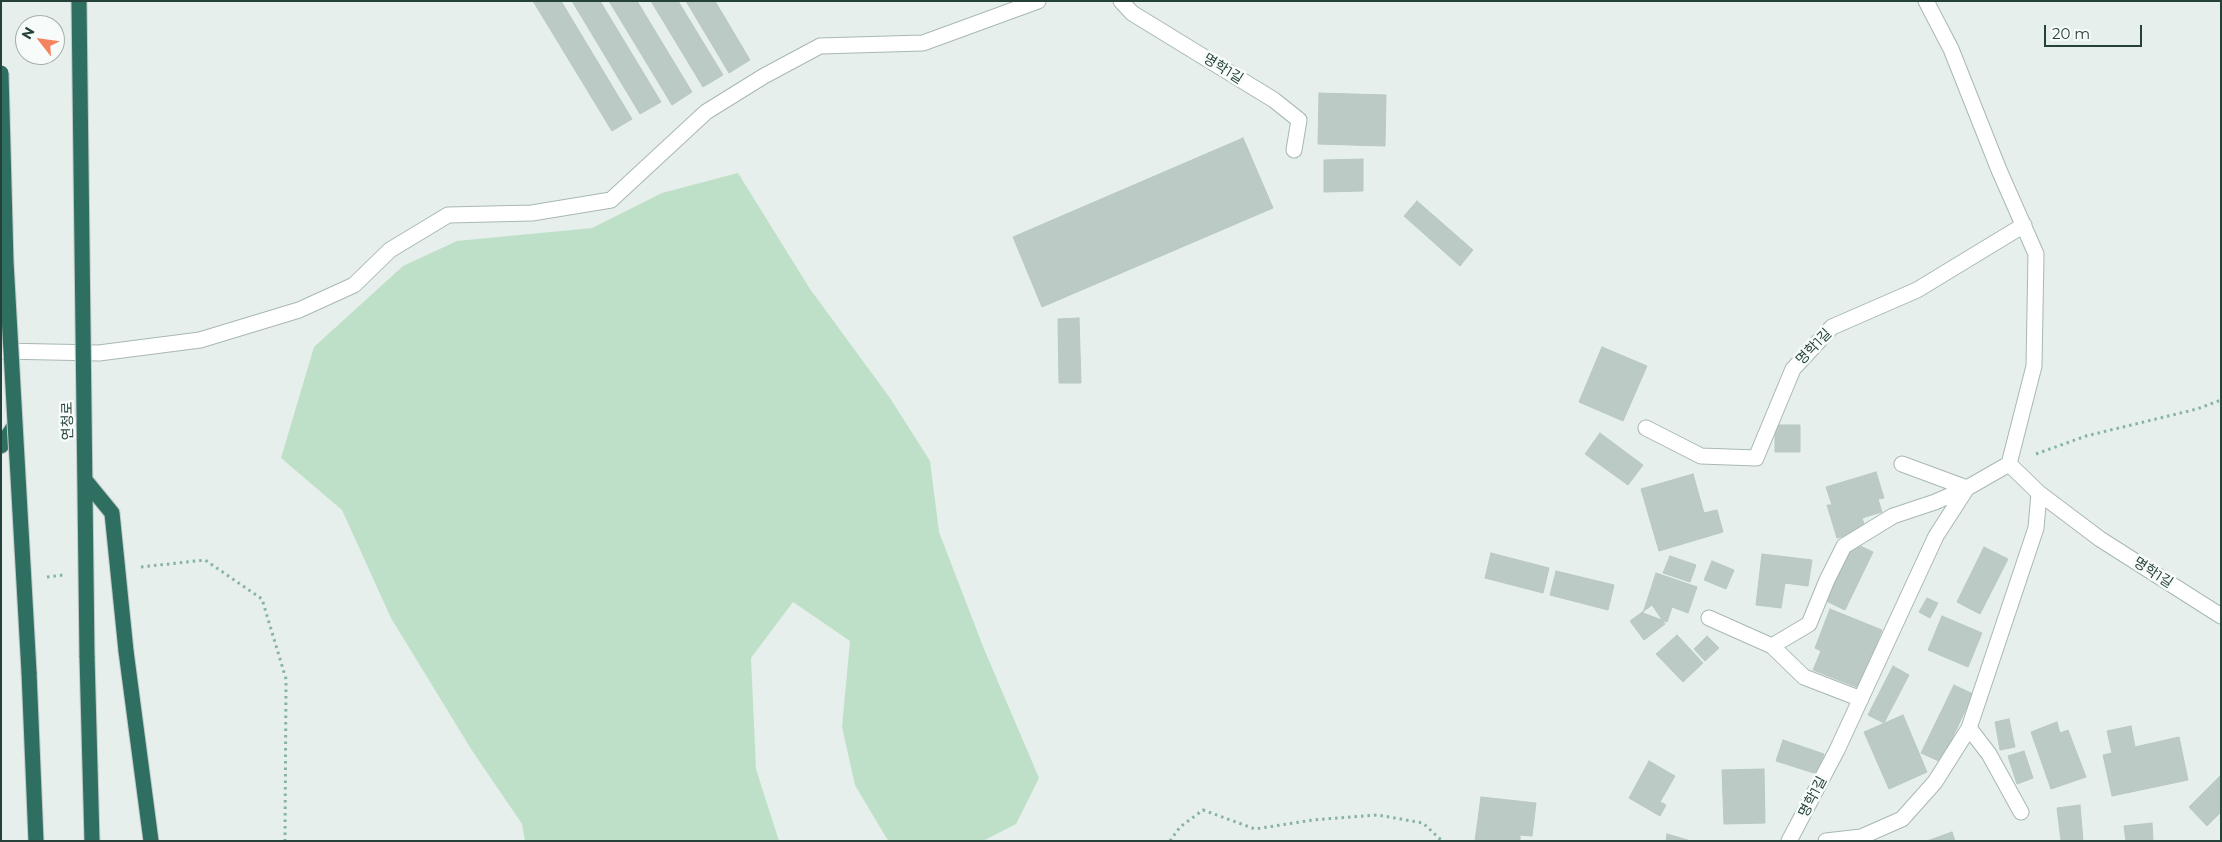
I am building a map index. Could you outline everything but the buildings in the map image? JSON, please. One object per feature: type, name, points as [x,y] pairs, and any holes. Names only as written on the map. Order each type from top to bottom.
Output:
[{"type":"highway","name":"연청로","points":[[79,1],[87,656],[92,841]]},
{"type":"highway","points":[[1,73],[6,262],[36,841]]},
{"type":"highway","points":[[1,446],[15,425]]},
{"type":"highway","points":[[85,480],[112,513],[126,651],[151,841]]},
{"type":"street","points":[[1,351],[99,353],[200,340],[299,310],[354,285],[390,250],[448,214],[532,213],[611,200],[706,112],[764,76],[820,46],[923,43],[1038,1]]},
{"type":"street","name":"명학1길","points":[[1121,1],[1132,12],[1274,100],[1299,120],[1294,150]]},
{"type":"street","points":[[1926,1],[1951,49],[2036,254],[2034,366],[2010,464]]},
{"type":"street","name":"명학1길","points":[[1646,428],[1701,456],[1756,458],[1793,369],[1832,327],[1917,290],[2024,225]]},
{"type":"street","points":[[1902,464],[1967,488]]},
{"type":"street","name":"명학1길","points":[[1789,841],[1837,750],[1936,536],[1967,488],[2010,464],[2039,492],[2100,539],[2221,616]]},
{"type":"street","points":[[1772,646],[1808,624],[1844,546],[1893,516],[1935,502],[1967,488]]},
{"type":"street","points":[[1826,841],[1861,837],[1902,819],[1934,782],[1969,728],[2036,528],[2039,492]]},
{"type":"street","points":[[1709,618],[1772,646],[1804,677],[1861,699]]},
{"type":"street","points":[[1969,728],[1989,754],[2021,812]]},
{"type":"path","points":[[2010,464],[2086,436],[2197,409],[2221,400]]},
{"type":"path","points":[[137,567],[205,560],[262,599],[286,680],[285,841]]},
{"type":"path","points":[[40,578],[69,574]]},
{"type":"path","points":[[1170,841],[1180,827],[1203,810],[1255,829],[1313,820],[1378,816],[1423,823],[1442,841]]},
{"type":"green space","points":[[738,173],[810,289],[890,398],[930,461],[939,532],[984,649],[1039,778],[1016,824],[983,841],[891,841],[887,839],[855,785],[842,727],[850,641],[793,602],[751,658],[756,769],[779,841],[525,841],[522,824],[471,749],[391,618],[342,510],[281,458],[314,347],[403,266],[457,241],[592,228],[662,193]]}]
